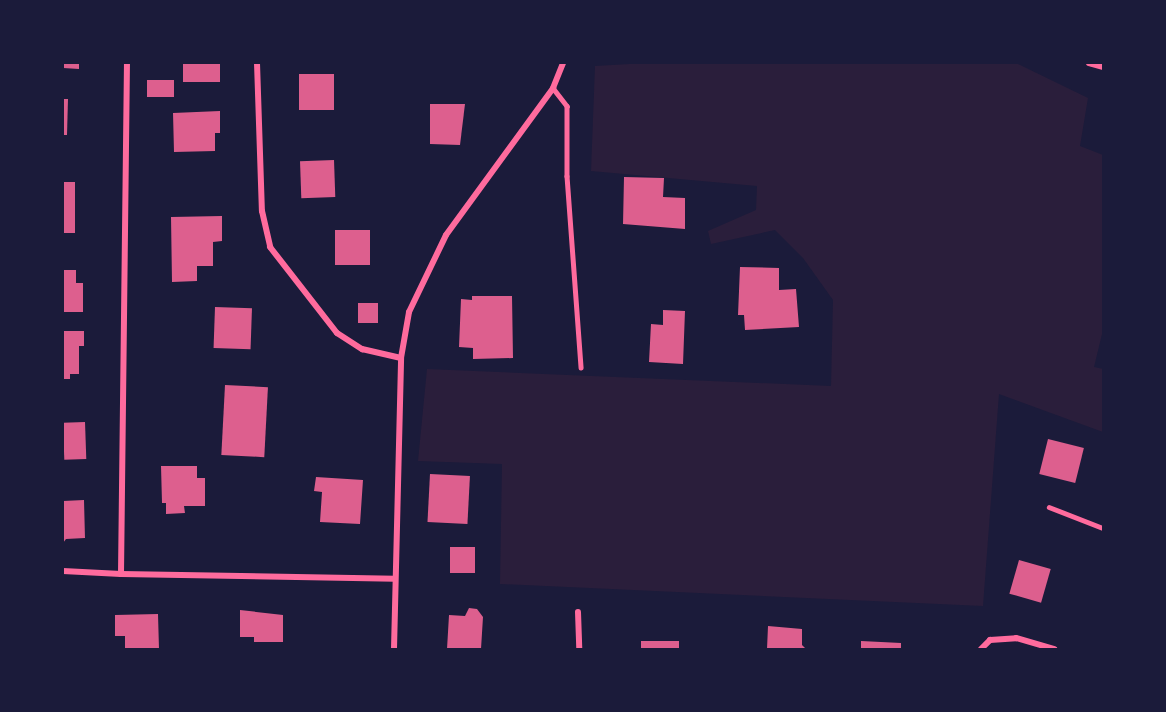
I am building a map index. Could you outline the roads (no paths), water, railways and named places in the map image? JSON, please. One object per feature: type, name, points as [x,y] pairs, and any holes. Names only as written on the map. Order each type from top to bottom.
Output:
[{"type":"street","points":[[121,574],[127,63]]},
{"type":"street","points":[[257,63],[262,211],[270,247],[337,333],[362,349],[401,358]]},
{"type":"street","points":[[394,649],[401,358],[409,312],[423,275],[446,235],[553,88],[563,63]]},
{"type":"street","points":[[1089,63],[1103,67]]},
{"type":"street","points":[[63,571],[395,579]]},
{"type":"street","points":[[578,612],[579,649]]},
{"type":"street","points":[[981,649],[990,640],[1016,638],[1054,649]]},
{"type":"lane","points":[[553,88],[567,106],[567,176],[581,367]]},
{"type":"lane","points":[[1049,507],[1103,528]]}]
